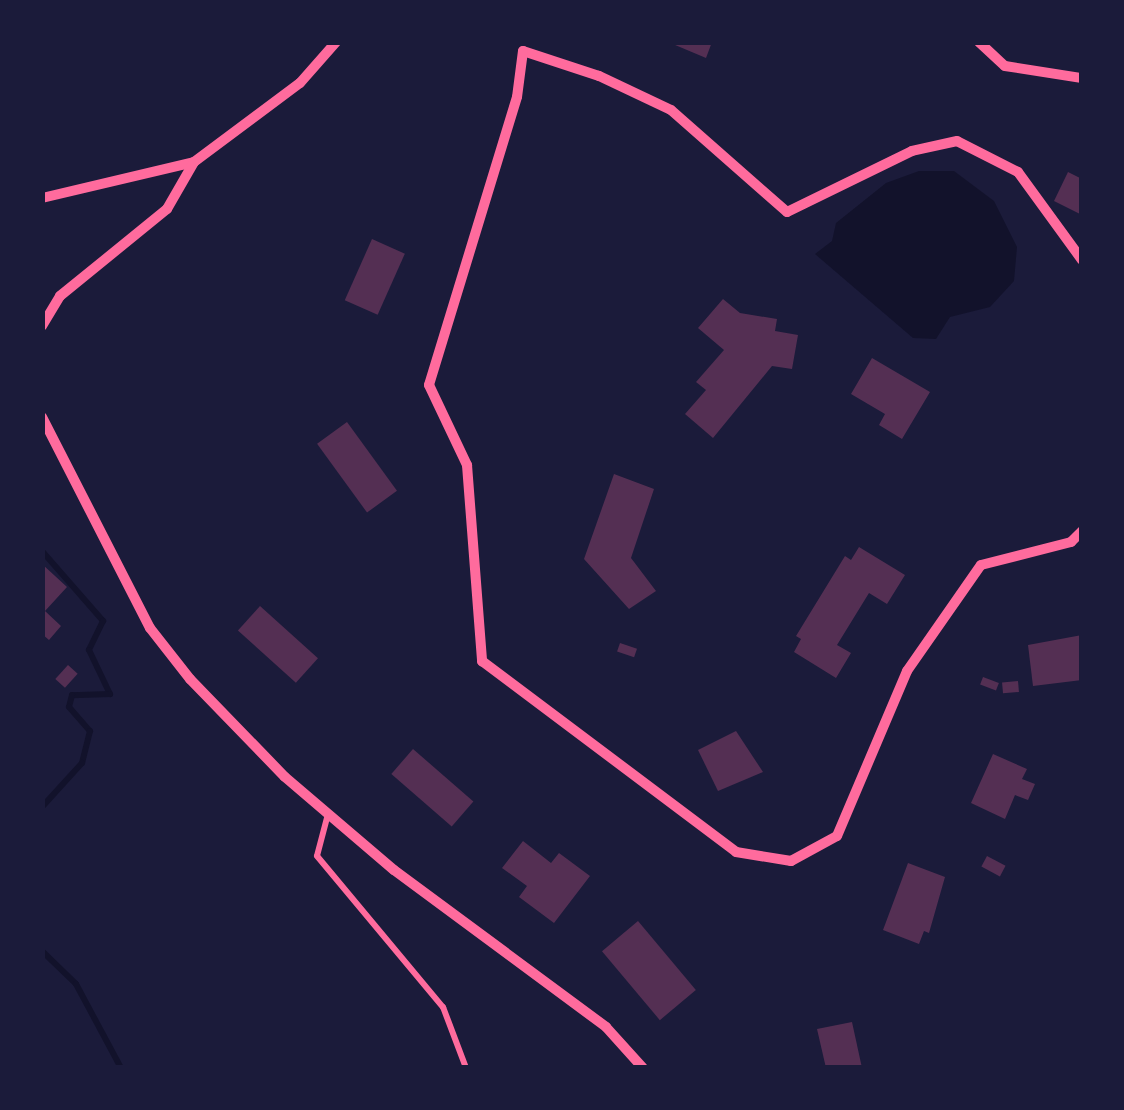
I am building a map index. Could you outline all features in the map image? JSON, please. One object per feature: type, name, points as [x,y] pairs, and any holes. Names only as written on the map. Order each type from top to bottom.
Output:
[{"type":"street","points":[[42,198],[194,162],[300,83],[336,42]]},
{"type":"street","points":[[979,42],[1006,66],[1082,78]]},
{"type":"street","points":[[1082,260],[1018,172],[957,141],[912,151],[787,212],[671,110],[599,76],[519,47],[517,97],[429,385],[467,465],[482,661],[736,852],[791,861],[837,836],[907,671],[981,565],[1071,542],[1082,530]]},
{"type":"street","points":[[42,326],[60,296],[167,209],[194,162]]},
{"type":"street","points":[[42,417],[150,628],[190,678],[328,813],[606,1027],[643,1068]]},
{"type":"lane","points":[[328,813],[317,856],[443,1007],[466,1068]]},
{"type":"shaded area","points":[[919,171],[954,171],[994,201],[1017,247],[1014,281],[990,307],[950,317],[936,339],[913,338],[815,254],[832,241],[836,223],[886,183]]},
{"type":"building","points":[[668,42],[712,42],[706,58]]},
{"type":"building","points":[[1068,172],[1082,179],[1082,215],[1054,201]]},
{"type":"building","points":[[372,239],[405,254],[378,315],[345,300]]},
{"type":"building","points":[[723,299],[740,313],[777,319],[775,331],[798,335],[792,369],[772,366],[713,438],[685,414],[706,390],[696,382],[724,350],[698,328]]},
{"type":"building","points":[[872,358],[930,392],[902,439],[879,425],[885,414],[851,394]]},
{"type":"building","points":[[347,422],[397,491],[367,513],[317,444]]},
{"type":"building","points":[[614,474],[654,489],[631,558],[656,591],[629,609],[584,559]]},
{"type":"building","points":[[859,547],[905,575],[887,604],[869,593],[837,645],[851,653],[836,678],[794,652],[801,639],[796,636],[845,556],[851,560]]},
{"type":"building","points":[[42,564],[67,587],[45,611],[61,626],[49,640],[42,634]]},
{"type":"building","points":[[260,606],[318,658],[296,683],[238,631]]},
{"type":"building","points":[[1082,635],[1082,680],[1033,686],[1028,645]]},
{"type":"building","points":[[620,643],[637,649],[634,657],[617,652]]},
{"type":"building","points":[[68,665],[78,674],[65,688],[55,679]]},
{"type":"building","points":[[983,677],[999,683],[996,691],[980,684]]},
{"type":"building","points":[[1018,681],[1019,692],[1003,693],[1002,682]]},
{"type":"building","points":[[736,731],[763,772],[718,791],[698,750]]},
{"type":"building","points":[[413,749],[473,801],[452,826],[391,774]]},
{"type":"building","points":[[993,754],[1027,769],[1022,779],[1035,784],[1028,800],[1015,795],[1005,819],[971,803]]},
{"type":"building","points":[[523,841],[551,863],[559,853],[590,876],[554,923],[519,897],[527,886],[502,868]]},
{"type":"building","points":[[987,856],[1006,866],[1000,876],[981,867]]},
{"type":"building","points":[[908,863],[945,877],[929,933],[924,931],[919,944],[883,930]]},
{"type":"building","points":[[638,921],[696,990],[660,1020],[602,951]]},
{"type":"building","points":[[852,1022],[862,1068],[826,1068],[817,1029]]},
{"type":"waterway","points":[[42,551],[103,621],[89,650],[110,694],[72,695],[69,707],[90,731],[82,763],[42,807]]},
{"type":"waterway","points":[[42,951],[76,984],[121,1068]]}]
